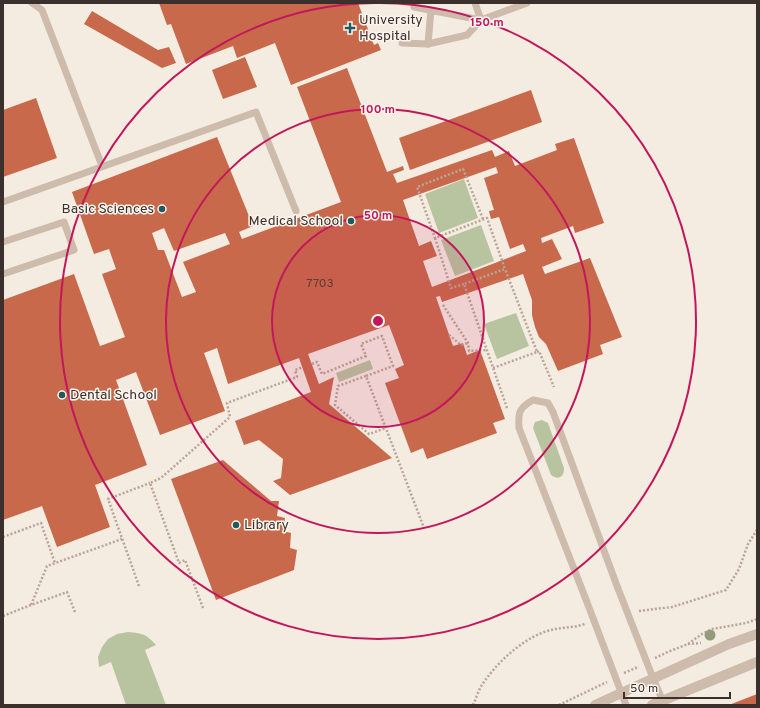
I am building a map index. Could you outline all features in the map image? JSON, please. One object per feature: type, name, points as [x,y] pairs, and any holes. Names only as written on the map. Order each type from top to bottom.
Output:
[{"type":"street","points":[[595,705],[729,644],[757,634]]},
{"type":"street","points":[[652,705],[664,703],[757,662]]},
{"type":"lane","points":[[32,3],[42,10],[102,166]]},
{"type":"lane","points":[[475,3],[481,20]]},
{"type":"lane","points":[[402,43],[428,44],[467,35],[481,20],[527,3]]},
{"type":"lane","points":[[414,7],[481,20]]},
{"type":"lane","points":[[428,44],[431,10]]},
{"type":"lane","points":[[3,202],[256,112],[296,210]]},
{"type":"lane","points":[[3,242],[64,222],[74,250],[3,274]]},
{"type":"lane","points":[[626,705],[519,428],[518,417],[523,406],[533,400],[548,403],[553,412],[617,586],[664,703]]},
{"type":"path","points":[[483,219],[463,169],[417,187],[451,288],[505,269]]},
{"type":"path","points":[[435,238],[487,218],[537,352],[539,351],[554,387]]},
{"type":"path","points":[[464,284],[507,408]]},
{"type":"path","points":[[443,305],[468,343],[469,351],[487,350]]},
{"type":"path","points":[[449,335],[461,346],[468,343]]},
{"type":"path","points":[[312,364],[317,362],[322,374],[366,356],[361,344],[382,336],[393,366],[338,386],[335,405],[369,434],[386,428]]},
{"type":"path","points":[[493,368],[537,352]]},
{"type":"path","points":[[140,586],[108,499],[161,478],[230,417],[227,403],[297,377],[295,370],[302,367]]},
{"type":"path","points":[[366,376],[424,528]]},
{"type":"path","points":[[150,483],[179,563],[185,560],[203,608]]},
{"type":"path","points":[[3,537],[41,523],[55,563]]},
{"type":"path","points":[[639,610],[672,607],[726,590],[739,569],[748,544],[757,530]]},
{"type":"path","points":[[31,605],[47,566],[122,539]]},
{"type":"path","points":[[3,616],[67,592],[75,612]]},
{"type":"path","points":[[688,644],[712,629],[746,623],[757,619]]},
{"type":"path","points":[[473,705],[482,686],[496,666],[514,650],[531,638],[550,630],[585,624]]},
{"type":"green space","points":[[464,179],[478,218],[439,233],[425,194]]},
{"type":"green space","points":[[481,225],[494,261],[455,276],[441,240]]},
{"type":"green space","points":[[516,313],[529,346],[497,359],[484,324]]},
{"type":"green space","points":[[370,360],[373,369],[339,382],[336,373]]},
{"type":"green space","points":[[542,420],[548,423],[564,468],[562,476],[558,478],[551,475],[533,428],[535,422]]},
{"type":"green space","points":[[128,632],[144,635],[156,645],[145,650],[166,705],[126,705],[111,662],[99,667],[98,657],[102,647],[108,639],[117,634]]},
{"type":"building","points":[[159,3],[358,3],[374,45],[378,43],[381,50],[291,85],[275,43],[237,58],[233,46],[186,64],[171,24],[167,25]]},
{"type":"building","points":[[92,11],[158,50],[169,47],[176,63],[162,68],[84,24]]},
{"type":"building","points":[[245,57],[257,87],[223,99],[212,70]]},
{"type":"building","points":[[347,68],[387,172],[403,166],[404,170],[393,174],[397,183],[492,150],[495,157],[509,151],[515,166],[557,150],[555,144],[574,138],[604,223],[575,233],[573,226],[541,238],[542,243],[552,239],[562,259],[542,267],[545,274],[590,258],[622,337],[600,345],[603,354],[558,371],[546,344],[539,337],[535,327],[532,315],[532,300],[523,274],[442,302],[440,296],[436,297],[453,346],[463,343],[467,355],[480,350],[505,419],[493,423],[497,433],[427,459],[423,448],[411,453],[385,383],[399,378],[395,369],[404,365],[389,325],[308,354],[319,384],[334,377],[329,404],[392,458],[290,495],[273,481],[281,478],[283,459],[259,440],[244,445],[235,421],[311,392],[299,358],[228,384],[217,348],[204,353],[225,411],[160,435],[136,372],[116,380],[147,465],[95,485],[110,527],[57,547],[42,506],[3,520],[3,300],[74,274],[100,346],[125,337],[102,274],[116,269],[109,249],[94,254],[72,192],[217,137],[253,226],[239,232],[242,239],[341,202],[297,87]],"holes":[[[496,167],[498,173],[484,178],[494,210],[489,211],[491,219],[499,217],[510,249],[523,244],[526,251],[432,287],[423,261],[437,256],[431,241],[419,246],[403,200]],[[164,228],[174,251],[225,233],[230,244],[183,262],[196,292],[182,297],[164,250],[158,250],[152,233]]]},
{"type":"building","points":[[531,90],[542,122],[410,170],[399,138]]},
{"type":"building","points":[[36,98],[57,158],[3,177],[3,110]]},
{"type":"building","name":"Library","points":[[223,460],[271,501],[279,501],[277,516],[285,518],[283,531],[291,533],[290,548],[297,550],[294,570],[216,600],[171,479]]},
{"type":"building","points":[[757,694],[757,705],[729,705]]},
{"type":"place","name":"University Hospital","points":[[350,28]]},
{"type":"place","name":"Basic Sciences","points":[[162,209]]},
{"type":"place","name":"Medical School","points":[[351,221]]},
{"type":"place","name":"Dental School","points":[[62,395]]},
{"type":"place","name":"Library","points":[[236,525]]}]
